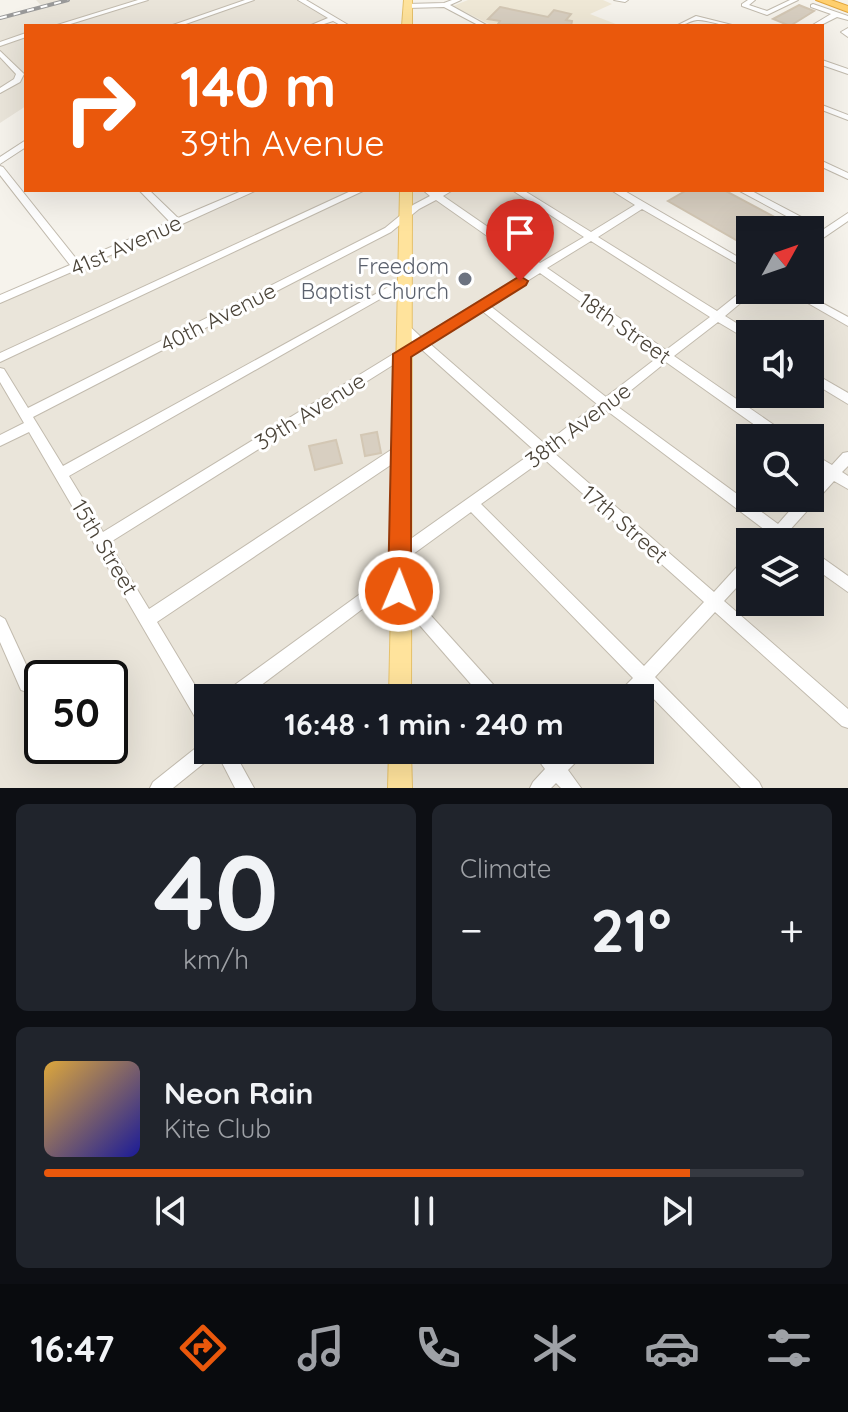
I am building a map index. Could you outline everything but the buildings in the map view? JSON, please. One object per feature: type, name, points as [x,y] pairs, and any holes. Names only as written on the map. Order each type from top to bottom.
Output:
[{"type":"highway","points":[[817,3],[848,9]]},
{"type":"main road","points":[[407,24],[408,3]]},
{"type":"main road","points":[[400,684],[406,192]]},
{"type":"main road","points":[[400,764],[400,788]]},
{"type":"street","points":[[72,24],[145,0]]},
{"type":"street","points":[[179,24],[251,0]]},
{"type":"street","points":[[301,0],[344,24]]},
{"type":"street","points":[[408,3],[445,5],[458,0]]},
{"type":"street","points":[[617,0],[625,0]]},
{"type":"street","points":[[752,0],[744,5],[767,13],[795,0]]},
{"type":"street","points":[[817,3],[848,18]]},
{"type":"street","points":[[445,5],[481,24]]},
{"type":"street","points":[[818,24],[837,14]]},
{"type":"street","points":[[318,24],[334,18]]},
{"type":"street","points":[[683,24],[696,18],[723,24]]},
{"type":"street","points":[[0,44],[24,36]]},
{"type":"street","points":[[0,53],[19,77],[0,91]]},
{"type":"street","points":[[824,63],[848,72]]},
{"type":"street","points":[[824,108],[848,118]]},
{"type":"street","points":[[0,161],[24,144]]},
{"type":"street","points":[[824,165],[848,176]]},
{"type":"street","points":[[0,169],[76,266]]},
{"type":"street","points":[[146,192],[177,223]]},
{"type":"street","name":"41st Avenue","points":[[0,299],[247,192]]},
{"type":"street","points":[[0,358],[356,192]]},
{"type":"street","points":[[520,192],[736,328]]},
{"type":"street","points":[[619,192],[736,260]]},
{"type":"street","points":[[747,192],[825,233],[848,216]]},
{"type":"street","name":"40th Avenue","points":[[0,441],[28,420],[388,230],[432,193]]},
{"type":"street","name":"18th Street","points":[[432,193],[763,424]]},
{"type":"street","name":"39th Avenue","points":[[101,541],[642,205]]},
{"type":"street","points":[[60,474],[405,282]]},
{"type":"street","name":"38th Avenue","points":[[249,684],[472,504],[544,452],[736,302]]},
{"type":"street","points":[[815,304],[848,322]]},
{"type":"street","points":[[482,305],[763,528]]},
{"type":"street","name":"17th Street","points":[[403,327],[848,720]]},
{"type":"street","name":"15th Street","points":[[0,372],[194,697]]},
{"type":"street","points":[[824,384],[848,399]]},
{"type":"street","points":[[148,619],[402,450]]},
{"type":"street","points":[[824,483],[848,457]]},
{"type":"street","points":[[824,467],[848,483]]},
{"type":"street","points":[[472,504],[753,788]]},
{"type":"street","points":[[782,528],[797,512]]},
{"type":"street","points":[[824,567],[848,585]]},
{"type":"street","points":[[638,684],[736,578]]},
{"type":"street","points":[[399,591],[482,684]]},
{"type":"street","points":[[0,624],[24,677]]},
{"type":"street","points":[[159,788],[194,760]]},
{"type":"street","points":[[232,764],[245,788]]},
{"type":"street","points":[[552,764],[572,788]]},
{"type":"street","points":[[539,788],[563,764]]},
{"type":"shaded area","points":[[36,0],[301,0],[334,18],[318,24],[24,24],[24,107],[0,123],[0,18],[43,7]]},
{"type":"shaded area","points":[[468,0],[603,0],[612,4],[590,14],[616,24],[489,24],[453,6]]},
{"type":"shaded area","points":[[247,192],[619,192],[736,260],[736,304],[815,304],[848,322],[848,788],[0,788],[0,299]]},
{"type":"railway","points":[[0,18],[68,0]]},
{"type":"place","name":"Freedom Baptist Church","points":[[465,279]]},
{"type":"route","points":[[399,591],[402,354],[520,281]]}]
